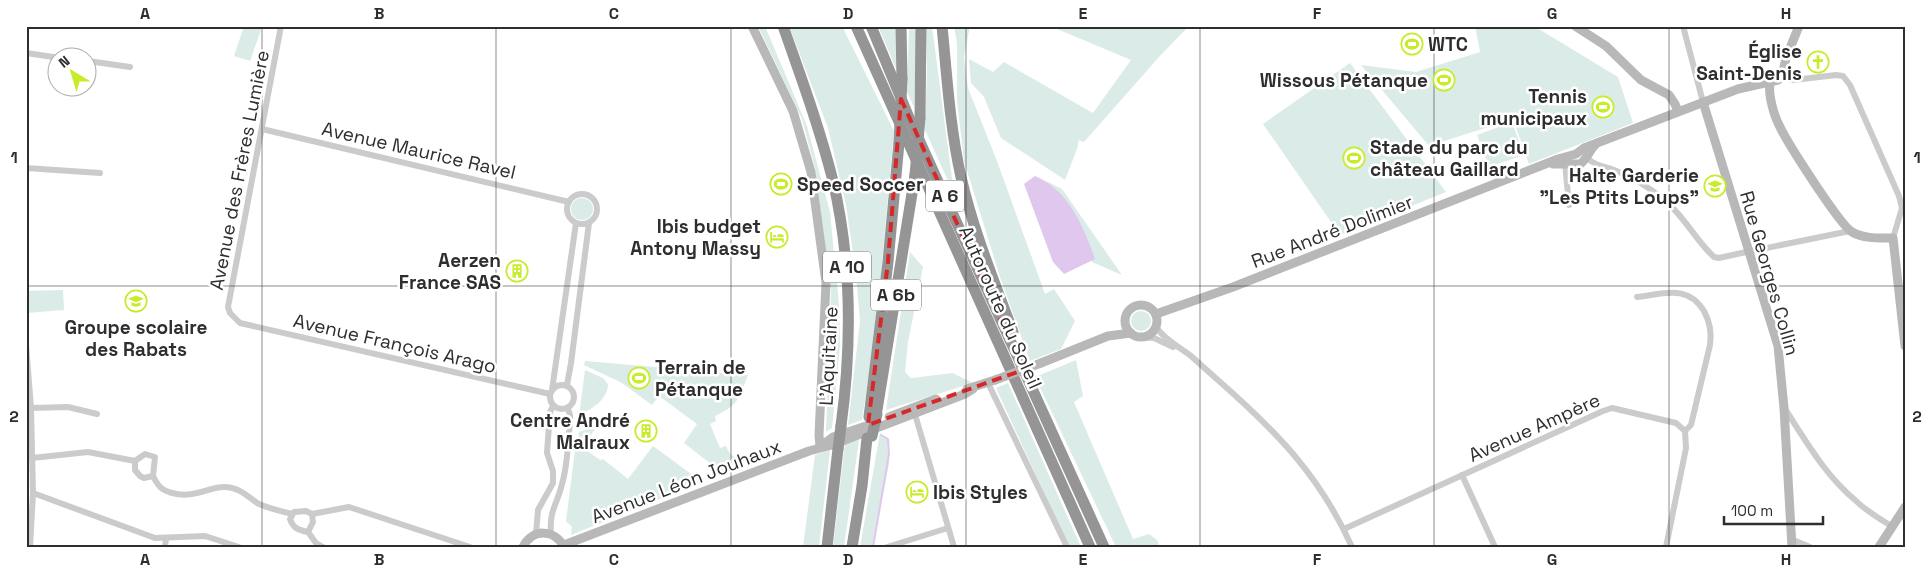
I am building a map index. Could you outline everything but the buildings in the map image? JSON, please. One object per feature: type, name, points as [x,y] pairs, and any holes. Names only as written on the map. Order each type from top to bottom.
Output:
[{"type":"highway","points":[[775,26],[812,111]]},
{"type":"highway","name":"L'Aquitaine","points":[[783,26],[812,111],[833,182],[846,259],[849,312],[847,384],[827,547]]},
{"type":"highway","name":"Autoroute du Soleil","points":[[856,26],[1090,547]]},
{"type":"highway","name":"Autoroute du Soleil","points":[[871,26],[910,120],[1104,547]]},
{"type":"highway","name":"A 10","points":[[873,415],[899,143],[902,79],[901,26]]},
{"type":"highway","name":"A 6b","points":[[852,547],[869,437],[915,175],[920,118],[921,26]]},
{"type":"highway","points":[[942,26],[953,136],[969,206],[1045,416]]},
{"type":"street","name":"Avenue des Frères Lumière","points":[[234,318],[228,307],[282,26]]},
{"type":"street","points":[[752,26],[793,111],[811,172],[826,283],[820,447]]},
{"type":"street","points":[[1575,26],[1604,44],[1641,80],[1669,95],[1678,111]]},
{"type":"street","points":[[1683,26],[1703,102]]},
{"type":"street","points":[[1798,30],[1786,58],[1781,77],[1794,80],[1836,75],[1843,76],[1850,85],[1903,207],[1893,238],[1905,346]]},
{"type":"street","points":[[26,53],[48,56]]},
{"type":"street","points":[[98,62],[130,67]]},
{"type":"street","name":"Rue André Dolimier","points":[[1156,314],[1234,287],[1547,164],[1567,160],[1595,144],[1678,111],[1738,89],[1770,82],[1781,77]]},
{"type":"street","points":[[1770,82],[1770,94],[1779,126],[1834,211],[1850,231]]},
{"type":"street","name":"Rue Georges Collin","points":[[1703,102],[1747,252],[1778,346],[1784,408],[1791,543]]},
{"type":"street","name":"Avenue Maurice Ravel","points":[[262,129],[568,202]]},
{"type":"street","points":[[1595,144],[1588,152],[1587,158],[1594,165],[1612,169],[1628,176],[1664,200],[1679,213],[1714,257],[1719,258],[1850,231],[1868,237],[1893,238]]},
{"type":"street","name":"Rue André Dolimier","points":[[1567,160],[1580,164],[1587,158]]},
{"type":"street","points":[[1567,160],[1569,204]]},
{"type":"street","points":[[26,168],[100,173]]},
{"type":"street","points":[[581,194],[591,197],[597,210],[593,220],[588,223],[576,223],[567,212],[568,202],[581,194]]},
{"type":"street","points":[[551,392],[558,385],[567,385],[574,392],[575,396],[568,408],[561,410],[550,402],[551,392],[576,223]]},
{"type":"street","points":[[567,385],[588,223]]},
{"type":"street","points":[[1637,297],[1679,293],[1688,294],[1700,305],[1710,325],[1712,335],[1691,425],[1685,431],[1686,448],[1666,547]]},
{"type":"street","points":[[1138,305],[1148,307],[1156,314],[1156,327],[1151,334],[1145,336],[1108,336],[1125,322],[1129,311],[1138,305]]},
{"type":"street","name":"Avenue François Arago","points":[[234,318],[240,323],[551,392]]},
{"type":"street","points":[[1125,322],[1135,335],[1154,338],[1190,356]]},
{"type":"street","points":[[1156,327],[1162,335],[1190,356],[1229,390],[1292,450],[1322,491],[1352,547]]},
{"type":"street","name":"Avenue Léon Jouhaux","points":[[564,546],[820,447],[833,437],[913,410],[963,390],[973,389],[1108,336]]},
{"type":"street","points":[[26,345],[31,408],[33,493],[29,530],[30,547]]},
{"type":"street","points":[[992,382],[1067,547]]},
{"type":"street","points":[[31,408],[68,406],[98,414]]},
{"type":"street","points":[[536,534],[538,510],[553,483],[553,470],[547,453],[547,445],[550,412],[553,406]]},
{"type":"street","points":[[551,534],[550,517],[562,485],[565,468],[570,421],[568,408]]},
{"type":"street","name":"Avenue Ampère","points":[[1344,529],[1612,408],[1676,422],[1685,431]]},
{"type":"street","points":[[1784,408],[1818,461],[1845,491],[1892,527]]},
{"type":"street","points":[[913,410],[954,547]]},
{"type":"street","points":[[32,458],[88,452],[135,461]]},
{"type":"street","points":[[153,476],[144,478],[135,470],[135,461],[144,454],[155,457],[153,476],[158,486],[166,492],[183,496],[221,487],[234,488],[258,503],[292,514],[294,512],[306,511],[312,514],[349,507],[470,547]]},
{"type":"street","points":[[1462,475],[1495,547]]},
{"type":"street","points":[[33,493],[155,538],[205,536],[239,547]]},
{"type":"street","points":[[1879,547],[1905,507]]},
{"type":"street","points":[[292,514],[290,519],[292,525],[308,532],[316,543],[322,547]]},
{"type":"street","points":[[308,532],[313,522],[312,514]]},
{"type":"street","points":[[887,547],[948,528]]},
{"type":"street","points":[[523,547],[529,538],[536,534],[544,533],[556,536],[564,546]]},
{"type":"street","points":[[165,547],[166,538]]},
{"type":"street","points":[[1791,543],[1810,547]]},
{"type":"highlighted area","points":[[901,99],[1023,370],[868,425],[888,262]]},
{"type":"shaded area","points":[[244,26],[262,27],[250,61],[234,56]]},
{"type":"shaded area","points":[[758,26],[765,26],[807,126],[830,212],[839,304],[840,345],[832,428],[826,432],[831,291],[815,168],[802,119]]},
{"type":"shaded area","points":[[789,26],[842,26],[894,131],[876,329],[862,420],[848,425],[860,321],[856,274],[846,205],[828,128]]},
{"type":"shaded area","points":[[878,26],[897,26],[897,71]]},
{"type":"shaded area","points":[[909,26],[916,26],[914,107],[907,92]]},
{"type":"shaded area","points":[[926,26],[932,26],[954,194],[925,130]]},
{"type":"shaded area","points":[[954,26],[970,26],[964,57],[968,88],[997,161],[1045,294],[1054,289],[1075,321],[1061,349],[1030,361],[1000,277],[964,161],[957,101],[957,43]]},
{"type":"shaded area","points":[[1050,26],[1189,26],[1084,142],[1079,140],[1065,180],[1001,138],[984,97],[971,83],[969,59],[993,72],[1004,62],[1093,113],[1131,60]]},
{"type":"shaded area","points":[[1475,26],[1534,26],[1618,77],[1633,123],[1529,164],[1513,119],[1429,146],[1361,65],[1416,72],[1480,52]]},
{"type":"shaded area","name":"Stade du parc du château Gaillard","points":[[1350,63],[1446,192],[1340,235],[1263,124]]},
{"type":"shaded area","points":[[1512,122],[1524,155],[1489,167],[1477,135]]},
{"type":"shaded area","points":[[1035,176],[1047,182],[1066,200],[1074,211],[1095,259],[1064,274],[1053,262],[1024,184]]},
{"type":"shaded area","points":[[1046,181],[1062,189],[1122,275],[1092,262],[1068,215]]},
{"type":"shaded area","points":[[582,198],[590,201],[593,209],[590,217],[582,220],[574,217],[571,209],[574,201]]},
{"type":"shaded area","points":[[910,252],[923,267],[908,342],[905,372],[911,378],[953,373],[973,383],[886,410]]},
{"type":"shaded area","points":[[63,290],[64,310],[27,313],[26,291]]},
{"type":"shaded area","points":[[1141,311],[1148,314],[1151,321],[1148,328],[1141,331],[1134,328],[1131,321],[1134,314]]},
{"type":"shaded area","points":[[1076,360],[1083,396],[1074,402],[1133,539],[1149,534],[1157,540],[1160,547],[1116,547],[1035,377]]},
{"type":"shaded area","points":[[585,361],[748,375],[737,400],[729,408],[715,416],[716,421],[710,424],[720,448],[726,446],[732,456],[743,461],[745,465],[724,474],[684,443],[697,424],[659,396],[652,405],[622,383],[584,365]]},
{"type":"shaded area","points":[[585,370],[603,378],[608,384],[602,399],[579,416]]},
{"type":"shaded area","points":[[1008,383],[1081,547],[1069,547],[996,388]]},
{"type":"shaded area","points":[[593,427],[596,428],[582,447],[600,460],[603,459],[628,479],[653,446],[702,482],[571,535],[572,527],[566,521],[575,450],[579,432]]},
{"type":"shaded area","points":[[880,433],[889,440],[889,463],[873,547],[860,547]]},
{"type":"shaded area","points":[[859,440],[844,547],[833,547],[845,443]]},
{"type":"shaded area","points":[[830,450],[819,547],[803,547],[815,455]]},
{"type":"waterway","points":[[873,547],[889,454],[888,439],[881,435]]},
{"type":"place","name":"WTC","points":[[1412,44]]},
{"type":"place","name":"Église Saint-Denis","points":[[1818,62]]},
{"type":"place","name":"Wissous Pétanque","points":[[1444,80]]},
{"type":"place","name":"Tennis municipaux","points":[[1603,107]]},
{"type":"place","name":"Stade du parc du château Gaillard","points":[[1354,158]]},
{"type":"place","name":"Speed Soccer","points":[[781,184]]},
{"type":"place","name":"Halte Garderie \"Les Ptits Loups\"","points":[[1715,186]]},
{"type":"place","name":"Ibis budget Antony Massy","points":[[777,237]]},
{"type":"place","name":"Aerzen France SAS","points":[[517,271]]},
{"type":"place","name":"Groupe scolaire des Rabats","points":[[136,301]]},
{"type":"place","name":"Terrain de Pétanque","points":[[639,378]]},
{"type":"place","name":"Centre André Malraux","points":[[646,431]]},
{"type":"place","name":"Ibis Styles","points":[[917,492]]}]
